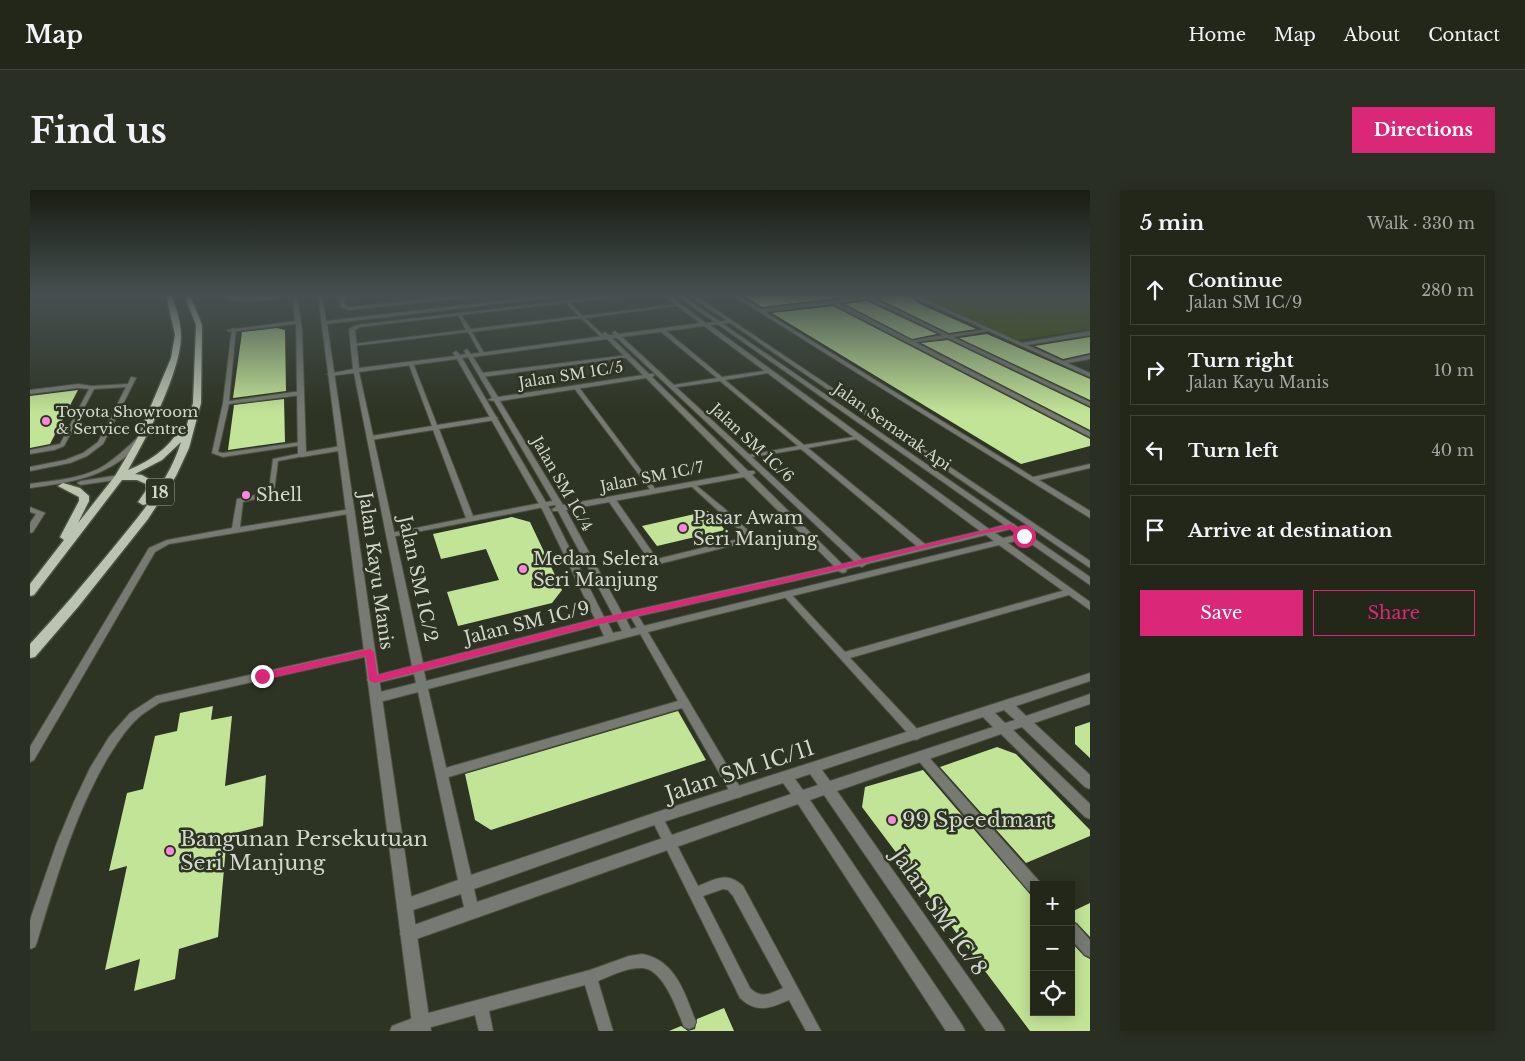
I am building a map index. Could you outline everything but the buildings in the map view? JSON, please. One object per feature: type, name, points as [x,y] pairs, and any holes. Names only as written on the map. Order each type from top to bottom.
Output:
[{"type":"main road","name":"18","points":[[30,592],[119,477],[141,439],[175,358],[178,334]]},
{"type":"main road","name":"18","points":[[30,653],[74,604],[144,517],[171,476],[193,423],[197,403],[199,334]]},
{"type":"main road","points":[[119,477],[147,466],[168,453],[181,436],[197,403]]},
{"type":"main road","points":[[74,604],[152,490],[151,483],[145,480],[119,477]]},
{"type":"main road","points":[[49,568],[84,501],[84,496],[76,490],[63,486]]},
{"type":"street","points":[[299,334],[302,455],[341,448]]},
{"type":"street","name":"Jalan Kayu Manis","points":[[324,334],[351,511],[421,1027]]},
{"type":"street","points":[[352,334],[353,344]]},
{"type":"street","points":[[329,371],[614,334]]},
{"type":"street","points":[[608,335],[616,334]]},
{"type":"street","points":[[724,334],[768,371],[998,542],[1090,607]]},
{"type":"street","name":"Jalan Semarak Api","points":[[727,334],[1011,526],[1090,582]]},
{"type":"street","name":"Jalan Semarak Api","points":[[749,334],[1090,565]]},
{"type":"street","points":[[796,334],[1090,515]]},
{"type":"street","points":[[895,334],[1090,435]]},
{"type":"street","points":[[998,334],[1090,375]]},
{"type":"street","points":[[1022,344],[1082,334]]},
{"type":"street","name":"Jalan SM 1C/6","points":[[608,335],[851,578]]},
{"type":"street","name":"Jalan SM 1C/6","points":[[608,335],[660,374],[872,573]]},
{"type":"street","name":"Jalan SM 1C/2","points":[[353,344],[355,367],[418,668],[472,911]]},
{"type":"street","name":"Jalan SM 1C/4","points":[[468,353],[559,506],[628,633]]},
{"type":"street","points":[[355,367],[410,363],[457,354]]},
{"type":"street","name":"Jalan SM 1C/4","points":[[457,354],[545,508],[610,638]]},
{"type":"street","name":"Jalan SM 1C/5","points":[[485,401],[660,374]]},
{"type":"street","points":[[30,486],[68,480],[98,471],[108,466],[141,439]]},
{"type":"street","points":[[1033,479],[1090,466]]},
{"type":"street","name":"Jalan SM 1C/7","points":[[545,508],[611,499],[762,471]]},
{"type":"street","points":[[30,491],[119,477]]},
{"type":"street","points":[[30,509],[41,513],[30,530]]},
{"type":"street","name":"Jalan SM 1C/9","points":[[374,680],[601,621],[1011,526]]},
{"type":"street","name":"Jalan SM 1C/9","points":[[376,698],[628,633],[1024,536]]},
{"type":"street","name":"Jalan SM 1C/11","points":[[404,906],[657,818],[1090,677]]},
{"type":"street","points":[[408,934],[1002,727],[1090,699]]},
{"type":"street","points":[[1007,705],[1090,783]]},
{"type":"street","points":[[986,712],[1090,813]]},
{"type":"street","name":"Jalan SM 1C/8","points":[[813,768],[996,1031]]},
{"type":"street","points":[[787,776],[956,1031]]},
{"type":"lane","points":[[232,334],[226,403],[215,453],[217,455],[301,444]]},
{"type":"lane","points":[[353,344],[441,334]]},
{"type":"lane","points":[[472,334],[482,351]]},
{"type":"lane","points":[[667,334],[801,448],[922,546]]},
{"type":"lane","points":[[944,334],[1090,404]]},
{"type":"lane","points":[[910,342],[960,334]]},
{"type":"lane","points":[[482,375],[628,356]]},
{"type":"lane","points":[[1062,362],[1090,357]]},
{"type":"lane","points":[[410,363],[471,520]]},
{"type":"lane","points":[[673,387],[768,371]]},
{"type":"lane","points":[[30,469],[62,464],[94,450],[101,443],[133,378]]},
{"type":"lane","points":[[30,392],[78,386],[92,388],[130,385]]},
{"type":"lane","points":[[576,387],[654,491]]},
{"type":"lane","points":[[30,452],[62,445],[92,388]]},
{"type":"lane","points":[[226,403],[301,393]]},
{"type":"lane","points":[[370,438],[495,418]]},
{"type":"lane","points":[[748,458],[858,437]]},
{"type":"lane","points":[[236,530],[240,501],[267,495],[272,491],[275,460],[302,455]]},
{"type":"lane","points":[[611,499],[655,562],[752,538],[729,514],[719,508],[692,484]]},
{"type":"lane","points":[[391,536],[545,508]]},
{"type":"lane","points":[[30,757],[152,550],[166,542],[351,511]]},
{"type":"lane","points":[[844,656],[1069,592]]},
{"type":"lane","points":[[786,594],[916,735]]},
{"type":"lane","points":[[633,614],[737,793]]},
{"type":"lane","points":[[30,942],[76,808],[111,742],[133,714],[156,700],[370,652]]},
{"type":"lane","points":[[442,774],[684,703]]},
{"type":"lane","points":[[921,756],[1030,881]]},
{"type":"lane","points":[[657,818],[745,993],[752,1001],[761,1003],[793,991]]},
{"type":"lane","points":[[696,893],[723,883],[731,884],[738,891],[814,1031]]},
{"type":"lane","points":[[1075,933],[1090,950]]},
{"type":"lane","points":[[397,1031],[421,1027],[481,1007],[590,977],[643,960],[662,969],[689,1022]]},
{"type":"lane","points":[[590,977],[606,1031]]},
{"type":"lane","points":[[481,1007],[486,1031]]},
{"type":"green space","points":[[1005,334],[1056,334],[1018,340]]},
{"type":"place","name":"Toyota Showroom & Service Centre","points":[[46,421]]},
{"type":"place","name":"Shell","points":[[246,495]]},
{"type":"place","name":"Pasar Awam Seri Manjung","points":[[683,528]]},
{"type":"place","name":"Medan Selera Seri Manjung","points":[[523,569]]},
{"type":"place","name":"99 Speedmart","points":[[892,820]]},
{"type":"place","name":"Bangunan Persekutuan Seri Manjung","points":[[170,851]]},
{"type":"route","points":[[262,676],[370,652],[374,680],[601,621],[776,583],[985,531],[1011,526],[1024,536]]}]
